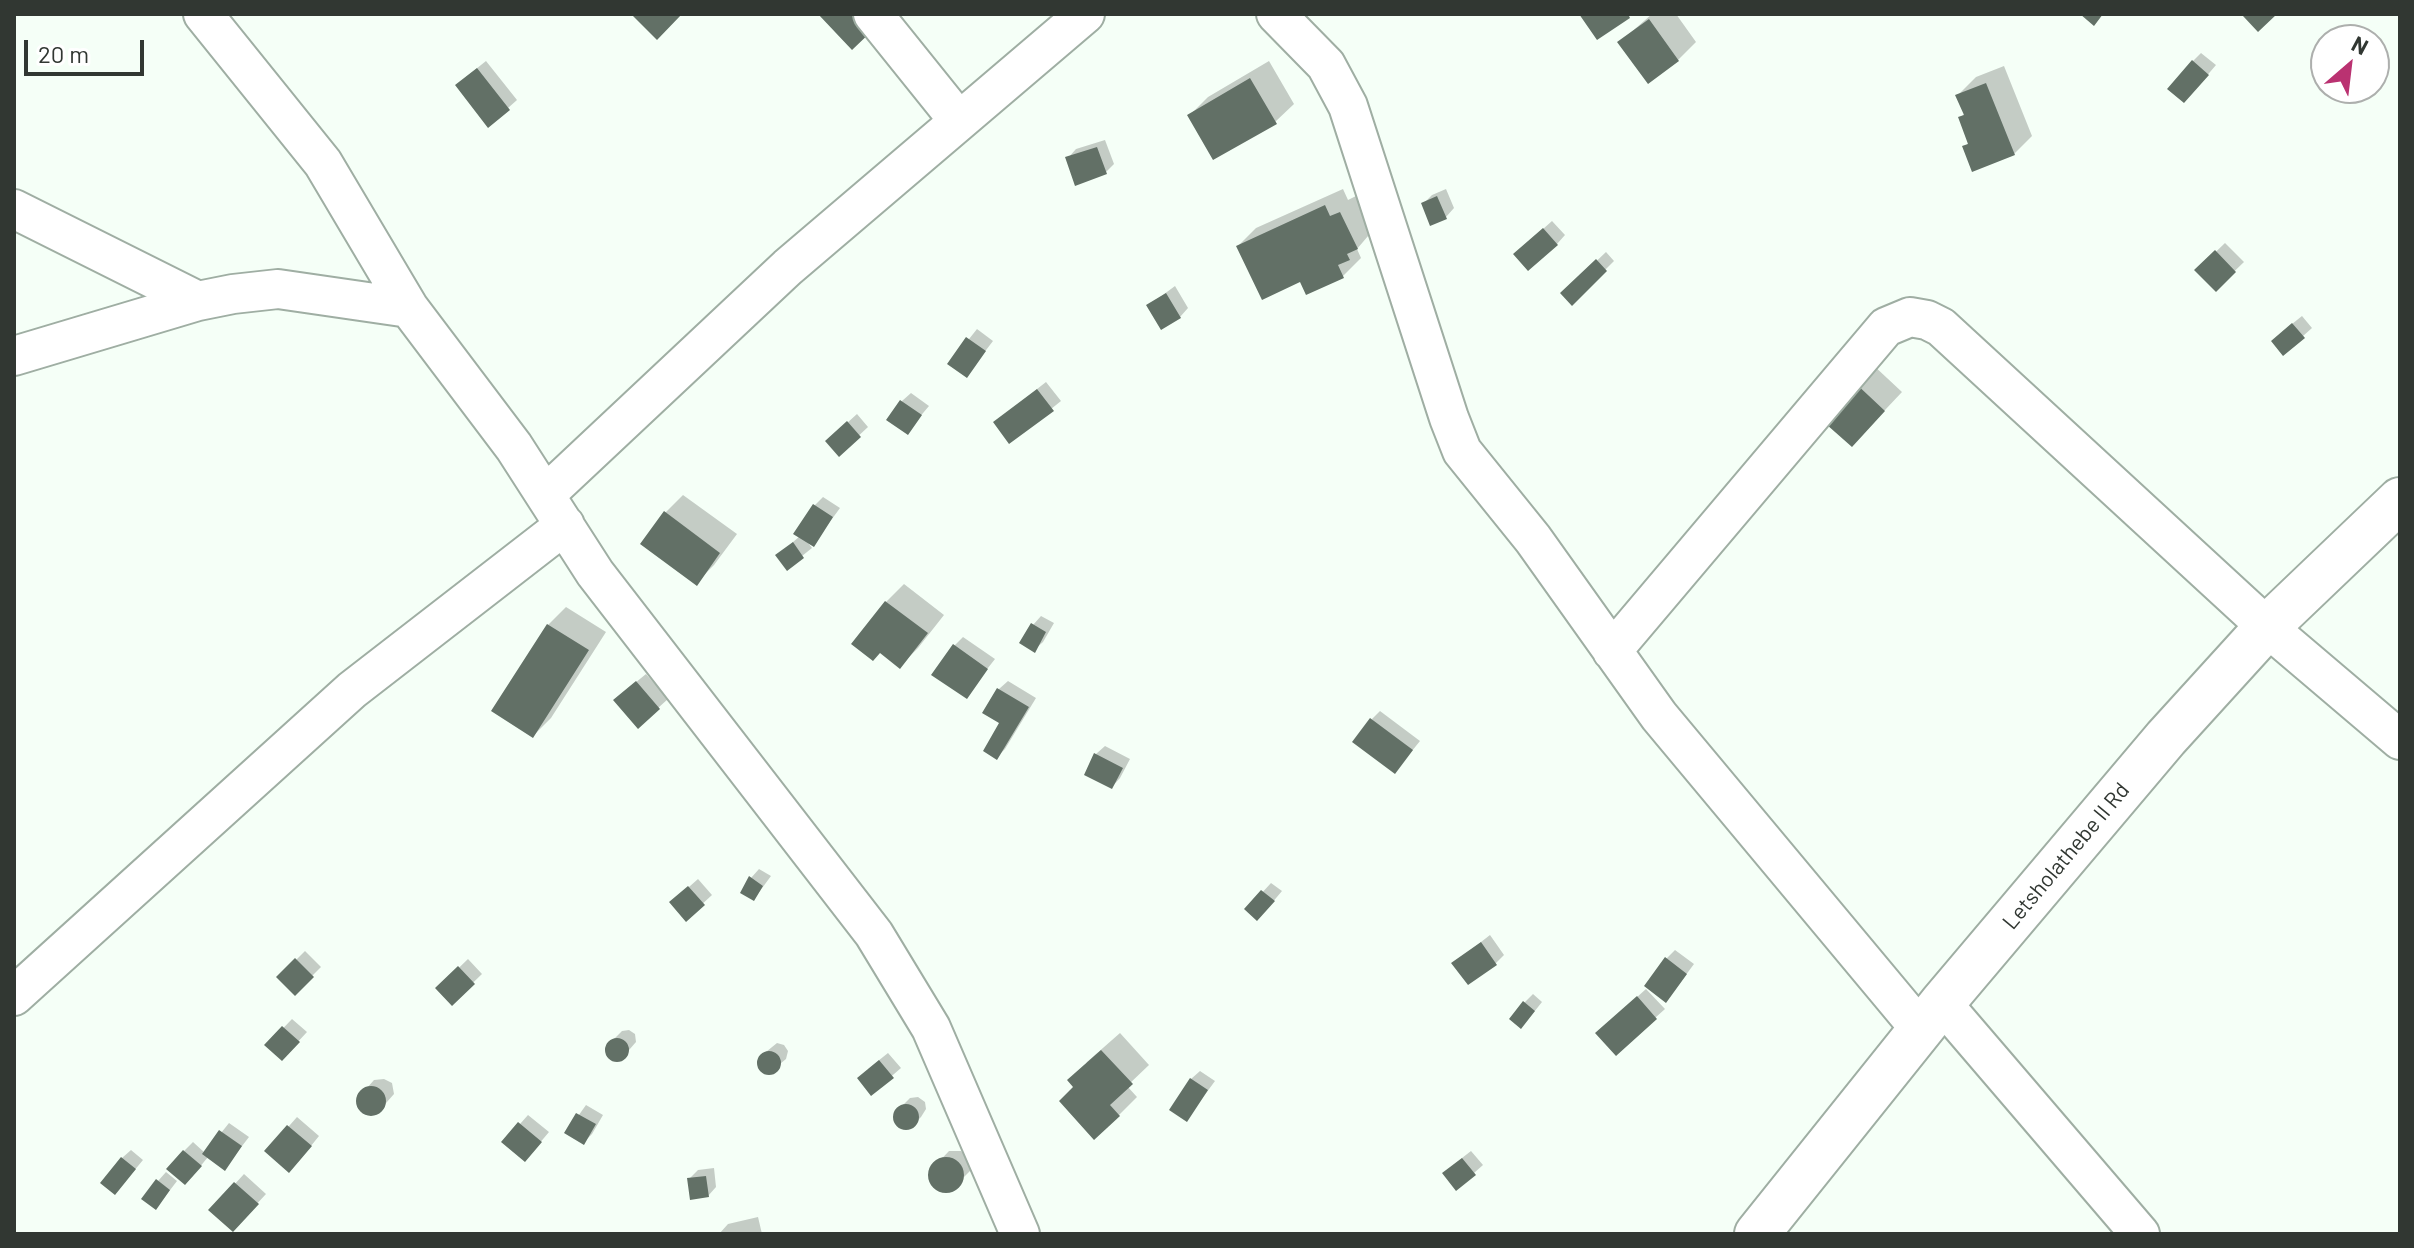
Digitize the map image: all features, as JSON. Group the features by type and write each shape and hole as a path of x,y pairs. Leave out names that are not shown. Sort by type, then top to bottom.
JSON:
{"street":[{"path":"203,14 323,163 409,308 514,447 595,573 881,946 931,1028 1020,1234"},
{"path":"873,14 959,121"},
{"path":"14,996 555,510 788,267 1085,14"},
{"path":"1276,14 1326,65 1348,106 1462,451 1533,539 1659,716 1931,1017 2140,1234"},
{"path":"14,209 198,301"},
{"path":"14,356 198,301 278,289 409,308"},
{"path":"1612,651 1886,327 1910,317 1941,327 2267,627 2400,740"},
{"name":"Letsholathebe II Rd","path":"1757,1234 1931,1017 2166,738 2267,627 2400,500"}],"building":[{"path":"631,14 682,14 657,40"},
{"path":"818,14 862,14 875,28 852,50"},
{"path":"1579,14 1628,14 1630,18 1597,40"},
{"path":"2080,14 2103,14 2094,26"},
{"path":"2277,14 2258,32 2243,16"},
{"path":"1649,19 1679,61 1648,84 1617,42"},
{"path":"2192,60 2209,75 2184,103 2167,89"},
{"path":"477,68 510,110 488,128 455,85"},
{"path":"1250,78 1277,124 1213,160 1187,115"},
{"path":"1986,83 2015,155 1972,172 1962,146 1968,144 1958,117 1964,115 1955,95"},
{"path":"1097,147 1107,174 1075,186 1065,157"},
{"path":"1437,196 1447,219 1430,226 1421,203"},
{"path":"1325,205 1330,216 1340,212 1358,249 1347,254 1350,260 1338,265 1344,278 1306,295 1300,282 1262,300 1236,246"},
{"path":"1543,228 1558,245 1528,271 1513,254"},
{"path":"2215,250 2236,272 2216,292 2194,270"},
{"path":"1596,259 1607,271 1572,306 1560,293"},
{"path":"1166,293 1181,318 1161,330 1146,305"},
{"path":"2292,323 2305,338 2283,356 2271,341"},
{"path":"966,337 986,351 967,378 947,364"},
{"path":"1852,380 1885,411 1852,447 1818,417"},
{"path":"1037,389 1054,411 1009,444 993,422"},
{"path":"900,400 922,415 908,435 886,420"},
{"path":"847,421 861,437 839,457 825,441"},
{"path":"813,504 833,517 814,547 793,534"},
{"path":"664,511 720,553 697,586 640,544"},
{"path":"793,542 804,558 787,571 775,555"},
{"path":"885,601 928,633 900,669 880,653 873,661 851,644"},
{"path":"1031,623 1046,632 1035,653 1019,643"},
{"path":"547,624 589,650 533,738 491,711"},
{"path":"953,644 988,669 967,699 931,675"},
{"path":"636,681 660,709 638,729 613,700"},
{"path":"997,688 1029,707 997,760 983,751 999,723 982,713"},
{"path":"1370,718 1413,750 1395,774 1352,742"},
{"path":"1094,753 1123,768 1112,789 1084,775"},
{"path":"749,876 763,886 754,901 740,893"},
{"path":"688,886 705,905 686,922 669,902"},
{"path":"1261,890 1275,901 1257,921 1244,909"},
{"path":"1481,942 1497,965 1468,985 1451,963"},
{"path":"1665,957 1687,974 1666,1003 1644,986"},
{"path":"295,958 314,977 295,996 276,977"},
{"path":"458,966 475,984 452,1006 435,988"},
{"path":"1637,996 1657,1019 1616,1056 1595,1033"},
{"path":"1523,1001 1535,1011 1521,1029 1509,1019"},
{"path":"282,1026 300,1042 282,1061 264,1045"},
{"path":"617,1038 628,1045 629,1050 622,1061 617,1062 606,1055 605,1050 612,1039"},
{"path":"1101,1050 1133,1084 1110,1105 1120,1116 1094,1140 1059,1101 1073,1087 1067,1080"},
{"path":"769,1051 780,1058 781,1063 774,1074 769,1075 758,1068 757,1063 764,1052"},
{"path":"879,1060 894,1078 871,1096 857,1078"},
{"path":"1190,1078 1208,1090 1187,1122 1169,1110"},
{"path":"371,1086 377,1087 385,1095 385,1107 377,1115 371,1116 365,1115 357,1107 356,1101 357,1095 365,1087"},
{"path":"906,1104 915,1108 919,1117 915,1126 906,1130 897,1126 893,1117 897,1108"},
{"path":"576,1113 596,1124 584,1145 564,1133"},
{"path":"518,1122 542,1142 525,1162 501,1142"},
{"path":"287,1125 312,1146 289,1173 264,1151"},
{"path":"219,1130 242,1146 225,1171 202,1154"},
{"path":"183,1150 202,1166 185,1185 166,1169"},
{"path":"121,1157 136,1169 115,1195 100,1183"},
{"path":"946,1157 958,1163 964,1175 958,1187 946,1193 934,1187 928,1175 934,1163"},
{"path":"1462,1158 1476,1175 1456,1191 1442,1173"},
{"path":"706,1176 709,1197 690,1200 687,1178"},
{"path":"156,1179 170,1190 156,1210 141,1199"},
{"path":"234,1182 259,1204 233,1232 208,1210"}]}
